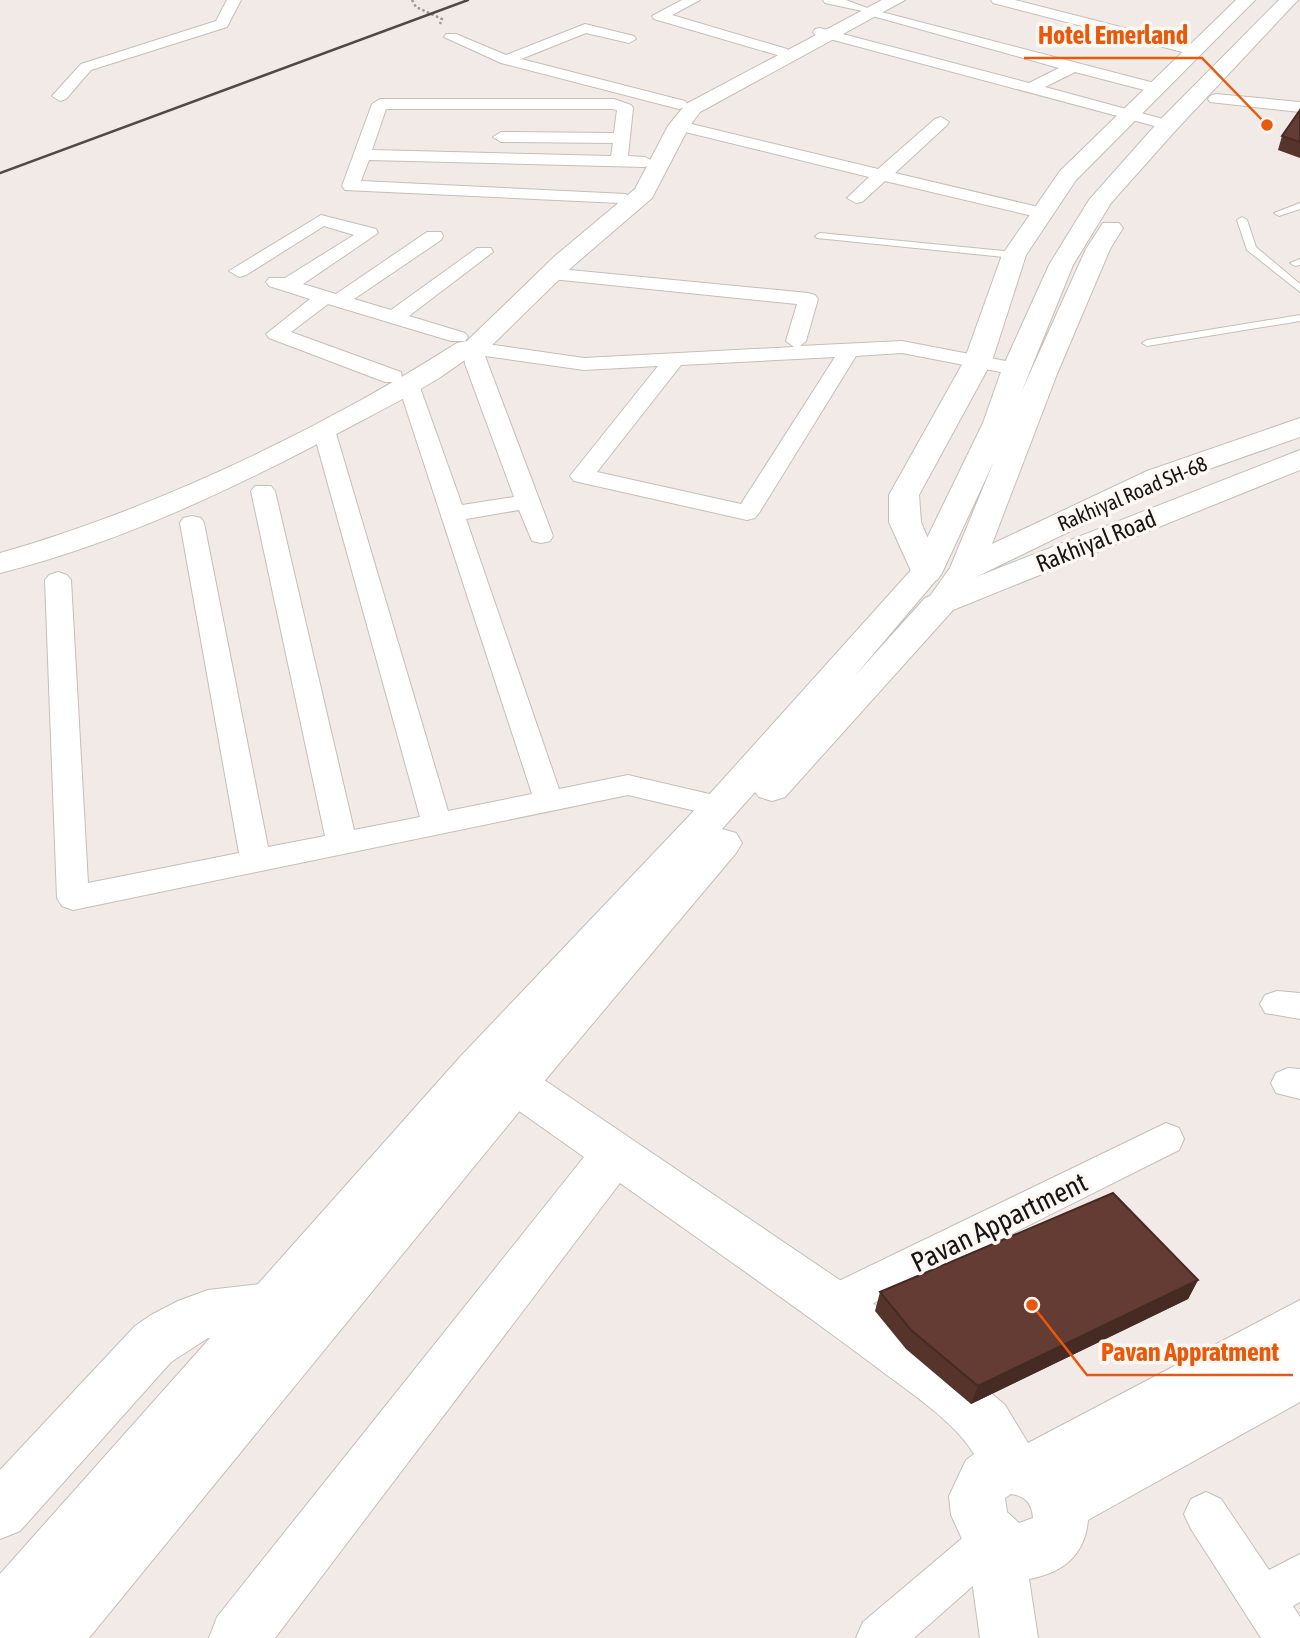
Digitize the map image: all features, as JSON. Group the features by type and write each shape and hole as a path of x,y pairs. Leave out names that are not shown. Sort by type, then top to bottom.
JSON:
{"street":[{"path":"60,96 86,67 222,24 234,0"},
{"path":"693,0 659,16 782,52"},
{"path":"830,0 872,7 1073,67 1156,88"},
{"path":"465,343 543,262 620,198 645,162 664,122 688,113 701,102 872,7 896,0"},
{"path":"998,0 1194,50"},
{"path":"944,582 905,522 904,495 978,361 1014,254 1068,176 1246,0"},
{"path":"51,1638 515,1084 944,582 1043,374 1098,249 1141,182 1166,151 1252,64 1284,4"},
{"path":"0,1618 477,1070 721,806 890,614 944,582 1016,369 1061,265 1101,200 1168,125 1284,4"},
{"path":"506,60 585,28 629,38"},
{"path":"0,563 89,537 184,504 324,430 465,343 644,192 679,115 713,83 826,34 1168,125"},
{"path":"451,37 506,60 881,176 1041,213"},
{"path":"1030,89 1073,67"},
{"path":"1216,99 1300,107"},
{"path":"619,160 625,108 614,104 380,104 351,186 321,220 239,271 395,317 465,343 584,364 902,347 1016,369"},
{"path":"856,198 941,122"},
{"path":"487,138 622,129"},
{"path":"365,147 394,138"},
{"path":"365,147 645,162"},
{"path":"351,186 620,198"},
{"path":"288,285 369,233 321,220"},
{"path":"434,236 276,334 401,381 452,514 549,801"},
{"path":"395,317 484,252"},
{"path":"549,274 808,299 796,341"},
{"path":"465,343 476,364 541,536"},
{"path":"676,359 582,476 747,513 850,349"},
{"path":"0,550 72,528 184,504 263,447 401,381"},
{"name":"Rakhiyal Road SH-68","path":"944,582 1158,477 1300,427"},
{"path":"324,430 437,824"},
{"name":"Rakhiyal Road","path":"944,582 1300,458"},
{"path":"263,491 342,843"},
{"path":"452,514 528,502"},
{"path":"184,504 256,861"},
{"path":"58,580 72,898 628,785 721,806"},
{"path":"515,1084 832,1304 964,1402 1035,1480 1062,1519 1059,1533 1040,1550 1026,1553 1012,1551 994,1539 980,1519 976,1505 983,1480 993,1471 1035,1480 1295,1388"},
{"name":"Pavan Appartment","path":"832,1304 1166,1139"},
{"path":"239,1638 615,1153"},
{"path":"0,1511 153,1344 167,1333 196,1316 213,1311 270,1307"},
{"path":"1035,1480 1300,1324"},
{"path":"1206,1514 1287,1638"},
{"path":"879,1638 994,1539"},
{"path":"994,1539 1009,1638"},
{"path":"1262,1600 1300,1576"}],"lane":[{"path":"1279,212 1300,205"},
{"path":"1242,220 1251,248 1300,289"},
{"path":"820,236 1014,254"},
{"path":"1147,343 1300,318"}],"path":[{"path":"412,0 416,6 442,19 438,31 451,37"}],"building":[{"path":"1300,110 1300,142 1282,136"},
{"path":"1113,1193 1198,1280 978,1386 911,1330 880,1292"}],"railway":[{"path":"0,173 468,0"}],"place":[{"name":"Hotel Emerland","path":"1267,125"},
{"name":"Pavan Appratment","path":"1032,1305"}]}
